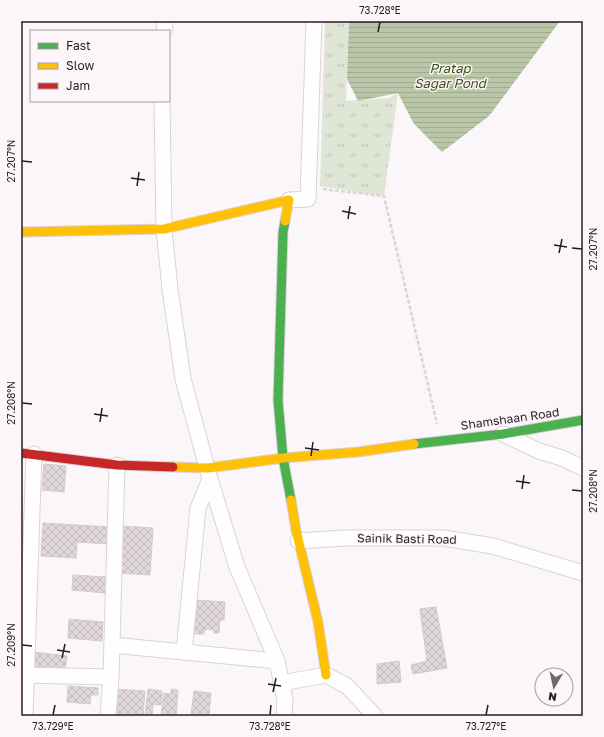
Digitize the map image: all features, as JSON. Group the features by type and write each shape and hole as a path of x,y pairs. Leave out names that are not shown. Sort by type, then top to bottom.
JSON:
{"street":[{"path":"21,232 164,229 289,200 308,199 314,21"},
{"path":"162,102 164,229 170,289 183,379 209,474 237,566 277,661 285,700 284,716"},
{"path":"289,200 283,232 278,400 283,458 298,541 318,622 326,675"},
{"name":"Shamshaan Road","path":"28,454 117,466 209,474 283,458 358,452 441,440 503,434 583,420"},
{"path":"503,434 539,451 562,458 583,468"},
{"path":"25,716 24,675 28,454"},
{"path":"108,716 111,677 117,466"},
{"path":"184,652 198,508 209,474"},
{"name":"Sainik Basti Road","path":"298,541 344,538 444,538 493,546 583,573"},
{"path":"112,645 277,661"},
{"path":"24,675 111,677"},
{"path":"281,683 326,675 347,686 375,716"}],"path":[{"path":"308,187 384,196 441,440"}],"green space":[{"path":"325,21 349,21 346,101 389,98 398,93 384,196 320,186"}],"water":[{"name":"Pratap Sagar Pond","path":"349,21 560,21 489,116 442,152 414,124 398,93 358,101 347,79"}],"building":[{"path":"44,464 66,466 64,492 42,490"},
{"path":"43,523 110,527 109,544 77,542 76,558 41,556"},
{"path":"121,526 153,528 150,575 118,573"},
{"path":"73,575 106,577 105,593 72,590"},
{"path":"196,600 225,602 224,620 220,620 219,633 214,633 214,630 205,629 204,634 194,634"},
{"path":"436,607 447,668 413,674 411,665 427,661 420,609"},
{"path":"69,619 103,622 102,641 68,638"},
{"path":"34,652 67,656 65,671 33,668"},
{"path":"399,661 401,682 377,684 377,664"},
{"path":"68,686 98,688 98,695 91,695 90,704 67,702"},
{"path":"114,689 145,691 143,716 112,716"},
{"path":"148,689 162,691 161,705 153,704 152,716 145,716"},
{"path":"171,689 178,690 176,716 161,716 164,693 171,694"},
{"path":"194,691 211,693 209,716 191,716"}],"traffic: fast":[{"path":"285,221 283,232 278,400 283,458 291,500"},
{"path":"414,444 503,434 583,420"}],"traffic: slow":[{"path":"21,232 164,229 289,200 285,221"},
{"path":"173,467 208,468 283,458 358,452 414,444"},
{"path":"291,500 296,530 318,622 326,675"}],"traffic: jam":[{"path":"21,453 117,465 173,467"}]}
